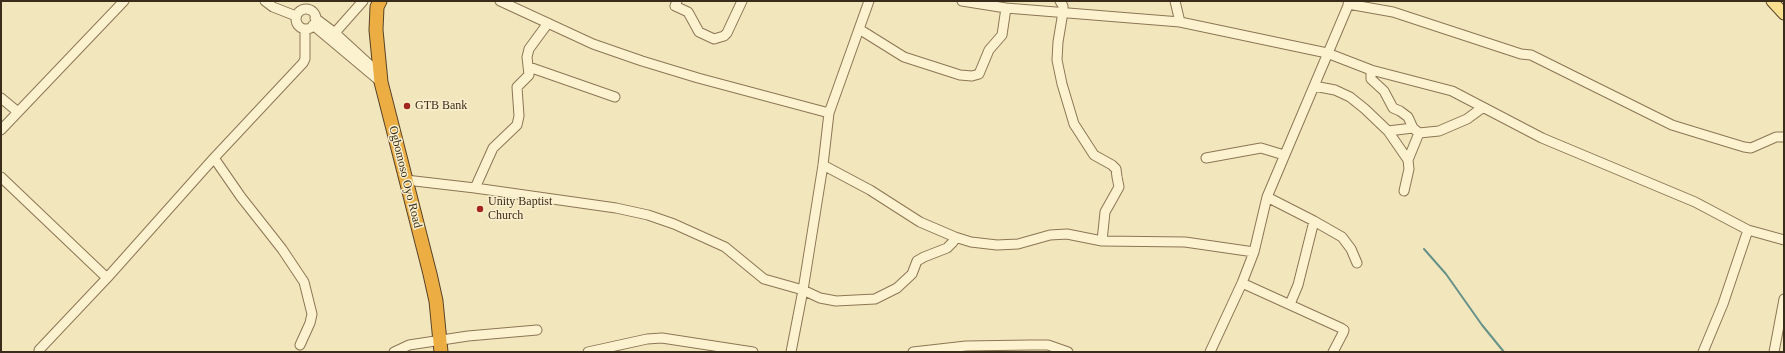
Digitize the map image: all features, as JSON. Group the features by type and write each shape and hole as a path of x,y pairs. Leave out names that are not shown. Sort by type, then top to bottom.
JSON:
{"highway":[{"name":"Ogbomoso Oyo Road","path":"380,1 377,7 376,30 381,78 430,274 436,301 441,346"}],"main road":[{"path":"1772,1 1784,14"}],"street":[{"path":"1,130 124,1"},
{"path":"265,1 273,7 296,16"},
{"path":"333,36 363,1"},
{"path":"500,1 593,44 642,61 698,78 829,113"},
{"path":"677,1 675,6 688,12 699,32 714,39 724,36 727,33 742,1"},
{"path":"790,352 803,290 823,165 829,113 869,1"},
{"path":"962,1 1006,8 1180,22 1327,53 1371,70 1452,91 1542,138 1695,202 1748,230 1784,240"},
{"path":"1060,1 1063,6 1063,12 1058,42 1057,60 1062,84 1074,124 1094,155 1112,165 1116,169 1119,187 1105,212 1102,241"},
{"path":"1175,1 1180,22"},
{"path":"1210,352 1242,284 1254,252 1267,197 1349,2 1394,12 1520,54 1531,55 1672,125 1744,147 1752,148 1776,137 1784,137"},
{"path":"859,29 904,57 960,75 972,76 979,74 989,50 1002,35 1006,8"},
{"path":"39,350 107,278 214,158 303,63 313,13 305,10 296,16"},
{"path":"296,16 298,25 311,24 333,36 381,78"},
{"path":"475,188 493,148 517,125 519,116 517,87 529,75 527,57 529,49 548,23"},
{"path":"529,67 615,97"},
{"path":"1371,70 1371,78 1384,91 1393,108 1408,117 1416,130 1408,160 1409,169 1404,191"},
{"path":"1314,86 1335,90 1350,97 1366,109 1388,131 1408,160"},
{"path":"1,98 18,112"},
{"path":"1388,131 1439,131 1467,119 1482,108"},
{"path":"1206,158 1261,148 1284,155"},
{"path":"214,158 241,197 282,249 304,282 312,314 310,323 300,346"},
{"path":"823,165 858,183 920,222 971,242 997,245 1018,244 1050,235 1067,234 1102,241 1185,242 1254,252"},
{"path":"1,177 107,278"},
{"path":"406,180 616,208 648,215 674,224 725,247 764,279 803,290 815,296 836,301 875,299 897,288 912,274 917,261 947,248 953,242 955,237"},
{"path":"1267,197 1342,237 1351,249 1357,263"},
{"path":"1290,304 1298,285 1314,221"},
{"path":"1703,352 1722,304 1748,230"},
{"path":"1242,284 1290,304 1344,330 1333,352"},
{"path":"1774,352 1784,299"},
{"path":"394,352 409,345 441,346 468,336 537,330"},
{"path":"588,352 647,339 662,338 753,352"},
{"path":"913,352 966,346 1048,345 1068,352"}],"waterway":[{"path":"1424,249 1446,274 1482,325 1504,352"}],"place":[{"name":"GTB Bank","path":"407,106"},
{"name":"Unity Baptist Church","path":"480,209"}]}
